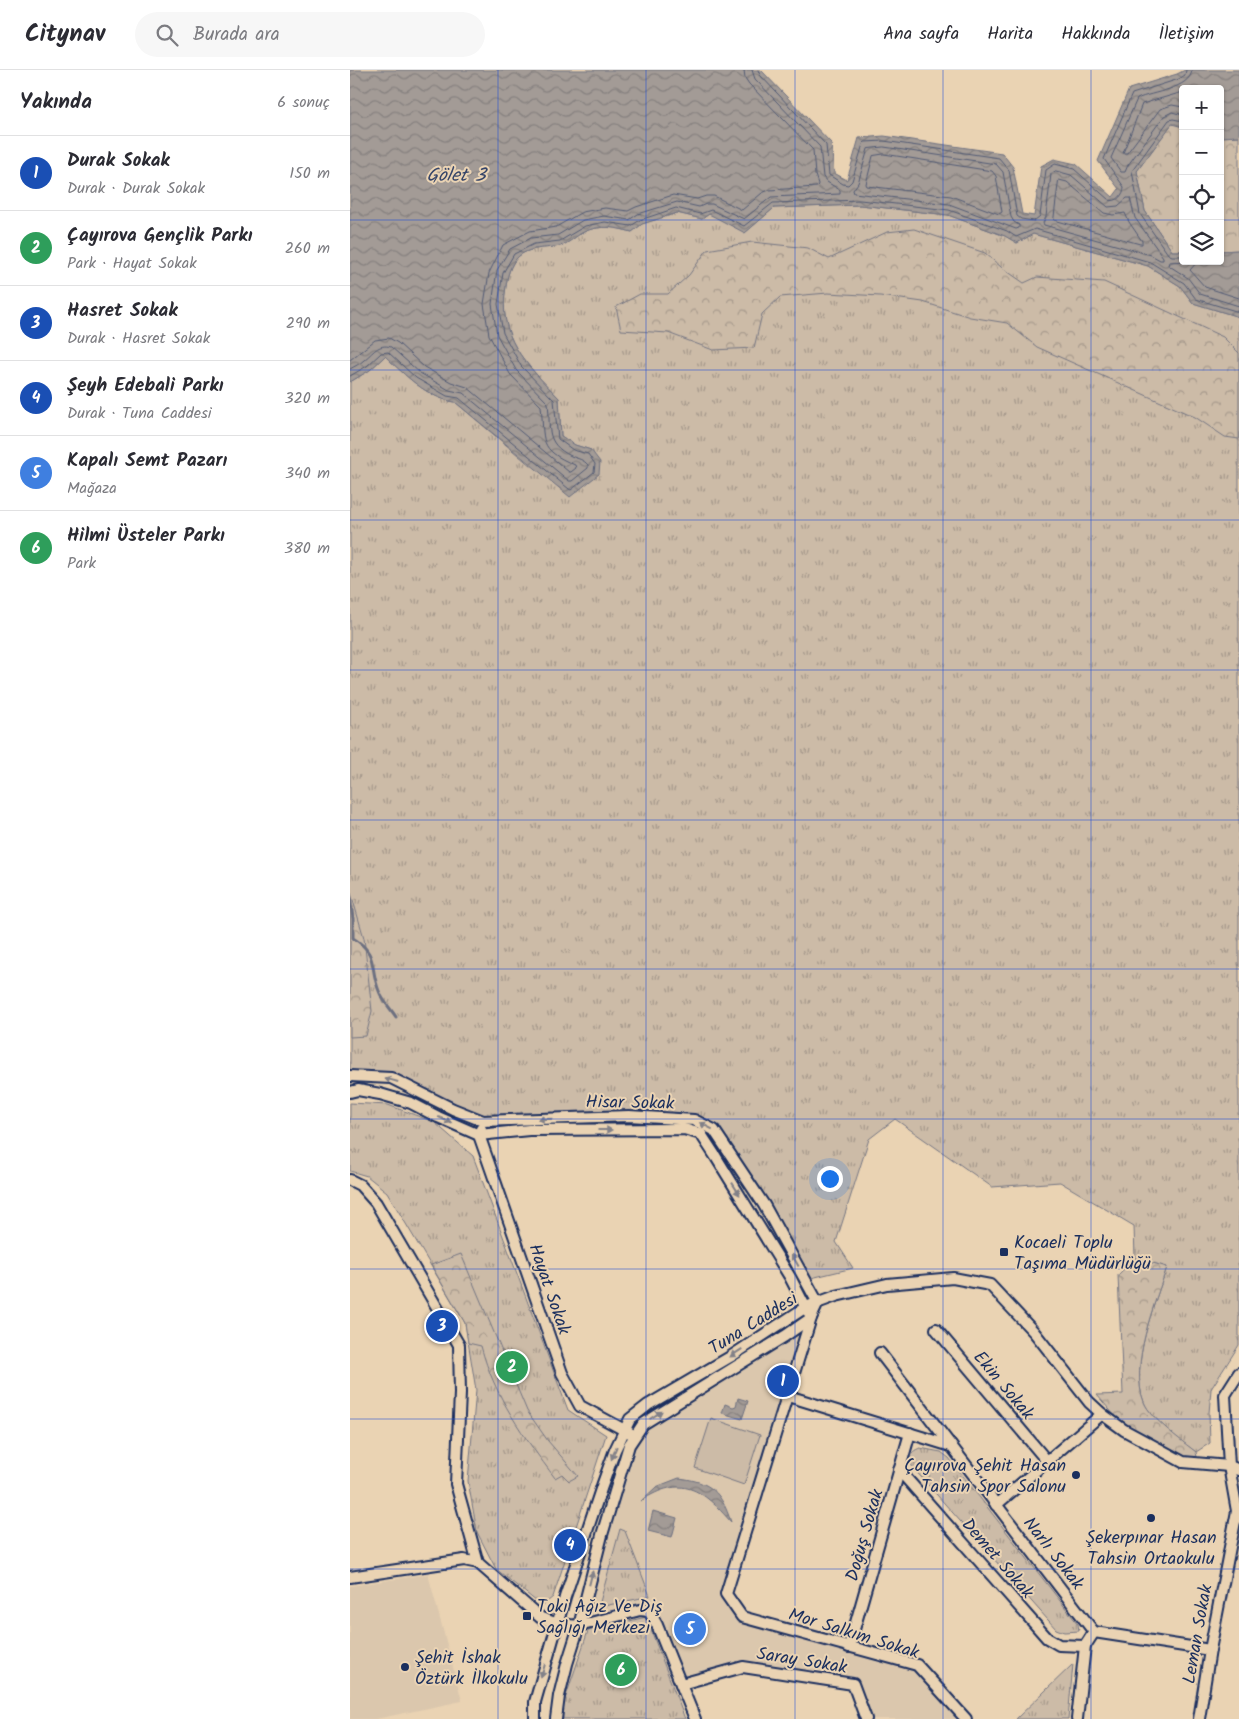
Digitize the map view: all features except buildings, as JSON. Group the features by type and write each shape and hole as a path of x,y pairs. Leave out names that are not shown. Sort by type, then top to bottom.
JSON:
{"street":[{"name":"Hisar Sokak","path":"350,1076 391,1078 453,1109 484,1121 629,1116 694,1120 714,1130 764,1205 818,1303"},
{"name":"Hisar Sokak","path":"350,1092 358,1090 372,1092 412,1102 438,1117 479,1135 529,1130 684,1129 701,1134 786,1270 811,1318"},
{"path":"479,1135 484,1121"},
{"name":"Hayat Sokak","path":"479,1135 562,1373 580,1406 635,1436"},
{"path":"350,1180 360,1185 376,1202 459,1345 460,1393 456,1484 478,1563"},
{"path":"818,1303 836,1296 887,1284 954,1278 990,1285 1034,1332 1089,1402 1102,1414 1124,1430 1183,1462 1236,1466"},
{"name":"Tuna Caddesi","path":"535,1719 534,1702 565,1597 615,1450 630,1419 648,1405 730,1357 806,1307 818,1303"},
{"name":"Tuna Caddesi","path":"556,1719 558,1696 566,1664 579,1626 602,1535 629,1445 642,1424 785,1336 811,1318 818,1303"},
{"path":"811,1318 788,1396 951,1446"},
{"name":"Ekin Sokak","path":"936,1329 1048,1461"},
{"name":"Narlı Sokak","path":"880,1353 1094,1632"},
{"name":"Leman Sokak","path":"1199,1719 1236,1511 1236,1466 1225,1395 1239,1374"},
{"name":"Mor Salkım Sokak","path":"788,1396 726,1594 742,1617 917,1665 966,1719"},
{"path":"996,1505 1102,1414"},
{"name":"Doğuş Sokak","path":"850,1647 910,1433"},
{"name":"Demet Sokak","path":"899,1470 1047,1638 1059,1645 1084,1646"},
{"path":"350,1577 464,1560 478,1563 541,1618 558,1624 579,1626 640,1610 649,1612 657,1625 695,1719"},
{"path":"1077,1719 1084,1646 1094,1632 1210,1650"},
{"name":"Saray Sokak","path":"681,1684 743,1667 853,1684 866,1719"}],"shaded area":[{"path":"806,1314 813,1315 726,1593 743,1616 916,1665 965,1719 866,1719 853,1684 743,1667 682,1686 648,1612 578,1628 629,1445 644,1423 785,1336"},
{"name":"Şehit İshak Öztürk İlkokulu","path":"428,1574 462,1701 376,1719 350,1719 350,1586"}],"green space":[{"path":"1172,123 1179,126 1179,251 1172,251 1145,211 1137,171"},
{"path":"1239,136 1239,250 1224,251 1224,137"},
{"path":"860,205 948,215 1005,236 1017,243 1033,234 1148,266 1180,286 1193,303 1239,317 1239,1345 1211,1389 1209,1413 1210,1443 1196,1452 1153,1415 1144,1402 1140,1387 1140,1371 1145,1334 1167,1267 1135,1258 1134,1226 1060,1182 992,1187 895,1119 869,1139 836,1242 853,1268 811,1278 716,1129 693,1119 481,1120 376,1078 350,1089 350,382 370,370 385,356 426,391 445,400 455,402 531,466 591,450 575,445 561,436 559,398 525,361 510,335 504,304 506,286 512,264 521,254 527,251 563,245 580,234 593,229 612,228 632,232 642,224 677,213 702,219 709,214 747,231 774,208"},
{"path":"914,229 985,253 1024,283 1037,277 1104,282 1223,337 1239,353 1239,439 1225,437 1195,417 1037,347 1007,323 970,317 923,302 880,296 828,293 780,297 762,314 754,348 713,350 668,333 621,330 616,307 640,294 668,294 689,275 707,250 752,242 808,248 829,259 887,232"},
{"path":"350,890 364,938 372,1011 366,1036 350,1037"},
{"path":"350,1103 388,1105 434,1122 473,1156 568,1410 606,1435 553,1597 542,1606 496,1569 477,1532 468,1481 476,1390 465,1323 387,1192 367,1176 350,1171"},
{"path":"461,1254 527,1411 548,1441 578,1476 569,1481 562,1474 555,1478 521,1431 494,1382 481,1346 468,1343 465,1323 431,1265"},
{"path":"1135,1258 1167,1267 1145,1334 1140,1370 1140,1387 1144,1402 1147,1408 1167,1429 1196,1452 1197,1457 1184,1458 1120,1422 1097,1395 1123,1394 1118,1275"},
{"path":"711,1418 760,1435 744,1485 695,1468"},
{"path":"920,1448 941,1452 949,1458 1078,1624 1079,1631 1064,1632 1056,1629 913,1468 910,1456"},
{"path":"620,1529 625,1531 650,1596 604,1606 600,1602"},
{"path":"646,1617 685,1719 563,1719 562,1708 588,1631"},
{"path":"1073,1664 1068,1719 1016,1719"}],"water":[{"name":"Gölet 3","path":"350,70 761,70 831,143 834,173 847,180 859,138 884,136 1002,153 1013,167 1022,214 1034,216 1041,166 1054,159 1076,164 1113,197 1119,189 1098,161 1129,89 1185,70 1239,70 1239,136 1224,137 1224,85 1179,85 1179,126 1172,124 1137,171 1145,211 1172,251 1179,251 1179,265 1224,265 1224,251 1239,250 1239,317 1193,303 1180,286 1148,266 1033,234 1017,243 1005,236 948,215 860,205 774,208 745,233 709,214 702,219 677,213 642,224 632,232 612,228 593,229 580,234 563,245 527,251 521,254 512,264 509,271 504,304 506,321 516,348 535,373 559,398 561,436 575,445 591,450 600,462 599,474 570,497 455,402 445,400 426,391 385,356 370,370 350,382"},
{"path":"738,1398 748,1401 742,1419 722,1413 725,1404 733,1407 736,1406"},
{"path":"679,1478 700,1482 714,1490 723,1503 731,1522 710,1501 691,1489 680,1487 668,1488 641,1501 656,1487"},
{"path":"653,1511 677,1518 672,1537 648,1531"}],"waterway":[{"path":"350,896 353,938 370,955 380,994 396,1017"}],"place":[{"name":"Kocaeli Toplu Taşıma Müdürlüğü","path":"1004,1252"},
{"name":"Hasret Sokak","path":"442,1326"},
{"name":"Çayırova Gençlik Parkı","path":"512,1367"},
{"name":"Durak Sokak","path":"783,1381"},
{"name":"Çayırova Şehit Hasan Tahsin Spor Salonu","path":"1076,1475"},
{"name":"Şekerpınar Hasan Tahsin Ortaokulu","path":"1151,1518"},
{"name":"Şeyh Edebali Parkı","path":"570,1545"},
{"name":"Toki Ağız Ve Diş Sağlığı Merkezi","path":"527,1616"},
{"name":"Kapalı Semt Pazarı","path":"690,1629"},
{"name":"Şehit İshak Öztürk İlkokulu","path":"405,1667"},
{"name":"Hilmi Üsteler Parkı","path":"621,1670"}]}
